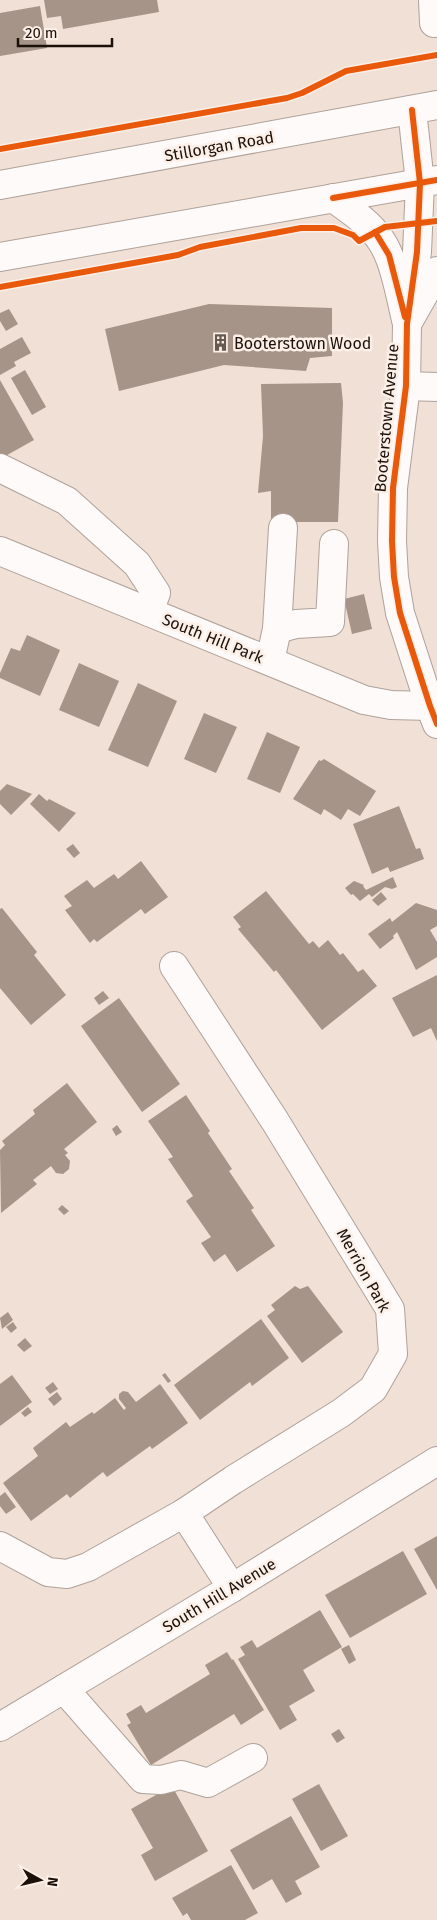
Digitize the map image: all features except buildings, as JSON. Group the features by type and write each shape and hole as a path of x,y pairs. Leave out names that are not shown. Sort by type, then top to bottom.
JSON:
{"street":[{"name":"Booterstown Avenue","path":"425,107 429,181 407,324 406,386 393,488 392,541 394,577 400,613 433,715"},
{"name":"Stillorgan Road","path":"0,185 308,130 425,107"},
{"path":"0,257 429,181"},
{"path":"333,198 361,218 383,242 389,255 407,324"},
{"path":"407,324 437,271"},
{"path":"406,386 437,387"},
{"path":"0,468 67,501 137,564 156,593 149,612"},
{"path":"270,661 277,629 282,528"},
{"path":"277,629 296,624 330,622 334,544"},
{"name":"South Hill Park","path":"0,551 364,700 433,715"},
{"name":"Merrion Park","path":"0,1546 48,1572 67,1574 88,1567 184,1513 233,1480 341,1413 374,1389 393,1354 390,1309 275,1121 174,966"},
{"name":"South Hill Avenue","path":"0,1727 232,1588 437,1461"},
{"path":"184,1513 232,1588"},
{"path":"64,1689 143,1779 161,1780 182,1775 208,1783 253,1758"}],"cycle path":[{"path":"0,149 287,98 302,93 346,71 437,55"},
{"path":"412,110 420,183 417,252 407,324 406,386 393,488 392,541 394,577 400,613 437,724"},
{"path":"333,198 437,180"},
{"path":"0,287 178,255 200,247 301,228 334,228 353,235 359,241 385,227 437,221"},
{"path":"375,232 389,255 405,317"}],"place":[{"name":"Booterstown Wood","path":"220,343"}]}
